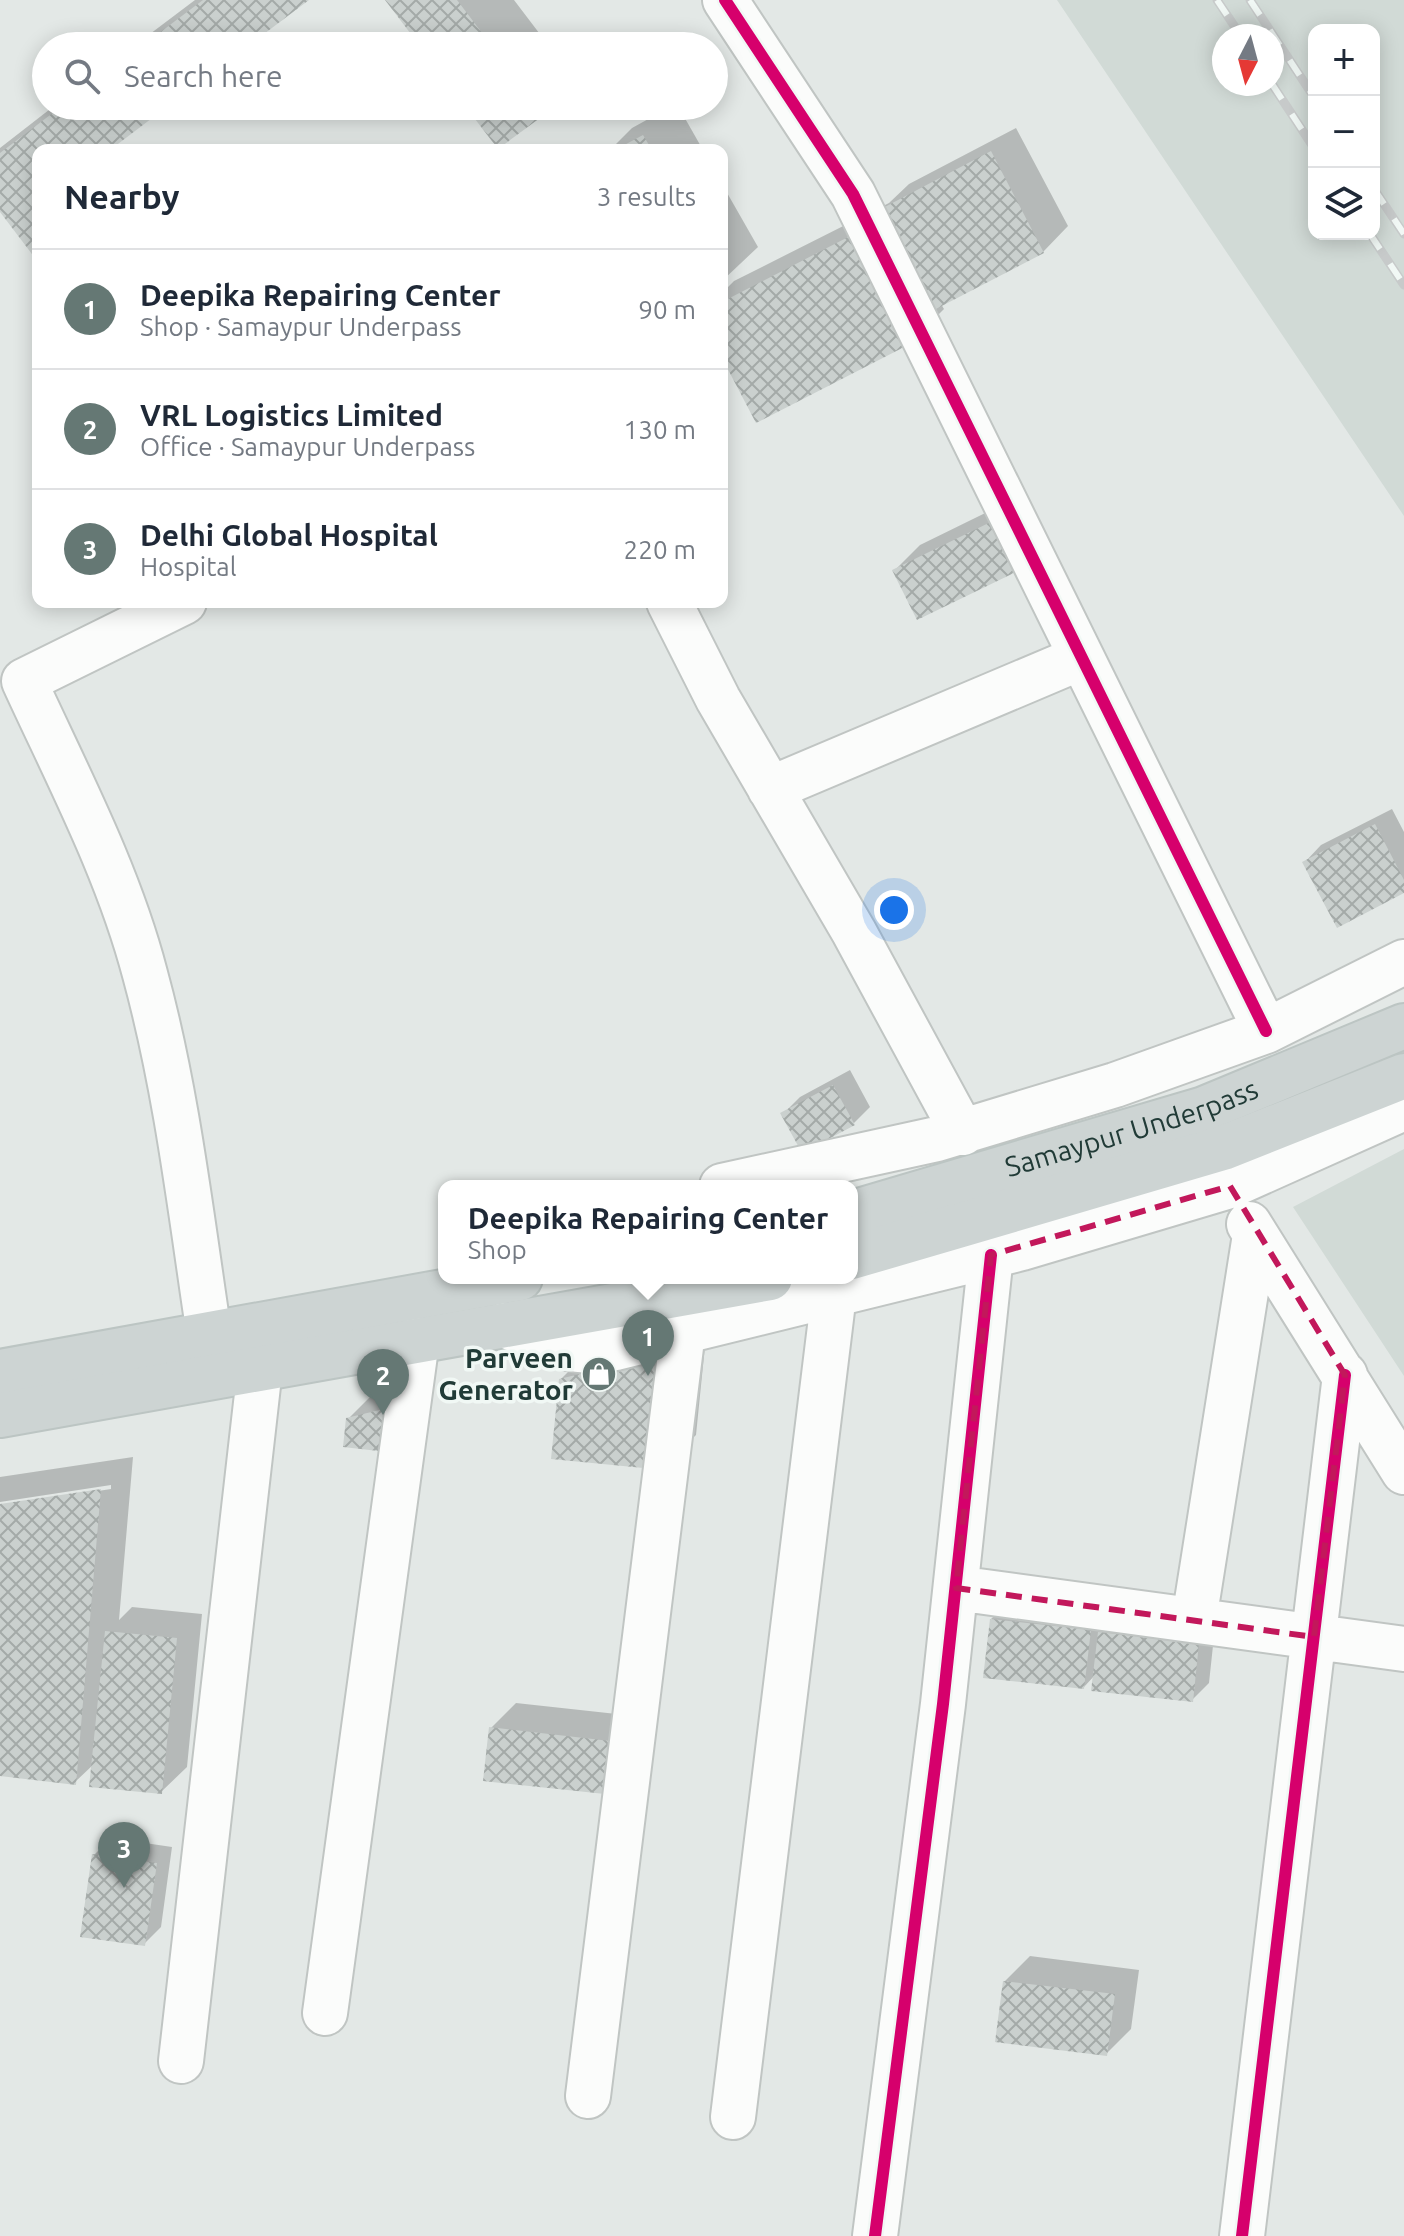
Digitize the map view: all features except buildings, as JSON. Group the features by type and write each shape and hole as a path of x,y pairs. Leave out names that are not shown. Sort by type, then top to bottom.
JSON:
{"main road":[{"name":"Samaypur Underpass","path":"858,1211 1204,1109 1404,1026"},
{"name":"Samaypur Underpass","path":"858,1270 1223,1148 1404,1076"},
{"path":"0,1415 490,1284"},
{"path":"0,1372 209,1334 256,1347 417,1340 736,1284"}],"street":[{"path":"725,0 853,194 1266,1031"},
{"path":"172,608 24,681 110,867 146,974 183,1163 209,1334"},
{"path":"672,608 718,699 854,932 963,1133"},
{"path":"770,789 1080,658"},
{"path":"749,1180 963,1133 1115,1085 1266,1031 1404,962"},
{"path":"858,1273 991,1255 1230,1186 1404,1108"},
{"path":"1230,1186 1255,1235 1404,1472"},
{"path":"1194,1620 1255,1235"},
{"path":"875,2236 956,1588 991,1255"},
{"path":"504,1325 583,1353 683,1331 817,1284"},
{"path":"733,2117 791,1624 842,1284"},
{"path":"588,2096 683,1331"},
{"path":"325,2013 417,1340"},
{"path":"181,2061 256,1347"},
{"path":"1242,2236 1345,1375"},
{"path":"956,1588 1404,1649"}],"highlighted area":[{"path":"1230,1186 1345,1375 1314,1637 956,1588 991,1255"}],"shaded area":[{"path":"1057,0 1404,0 1404,516"},
{"path":"1404,1149 1404,1376 1293,1207"}],"railway":[{"path":"1217,0 1233,24"},
{"path":"1250,0 1313,96"},
{"path":"1280,96 1308,139"},
{"path":"1380,198 1404,234"},
{"path":"1374,240 1404,285"}],"cycle path":[{"path":"725,0 853,194 1266,1031"},
{"path":"875,2236 943,1704 991,1255"},
{"path":"1242,2236 1345,1375"}],"place":[{"name":"Parveen Generator","path":"599,1374"},
{"name":"Deepika Repairing Center","path":"648,1376"},
{"name":"VRL Logistics Limited","path":"383,1415"},
{"name":"Delhi Global Hospital","path":"124,1888"}]}
